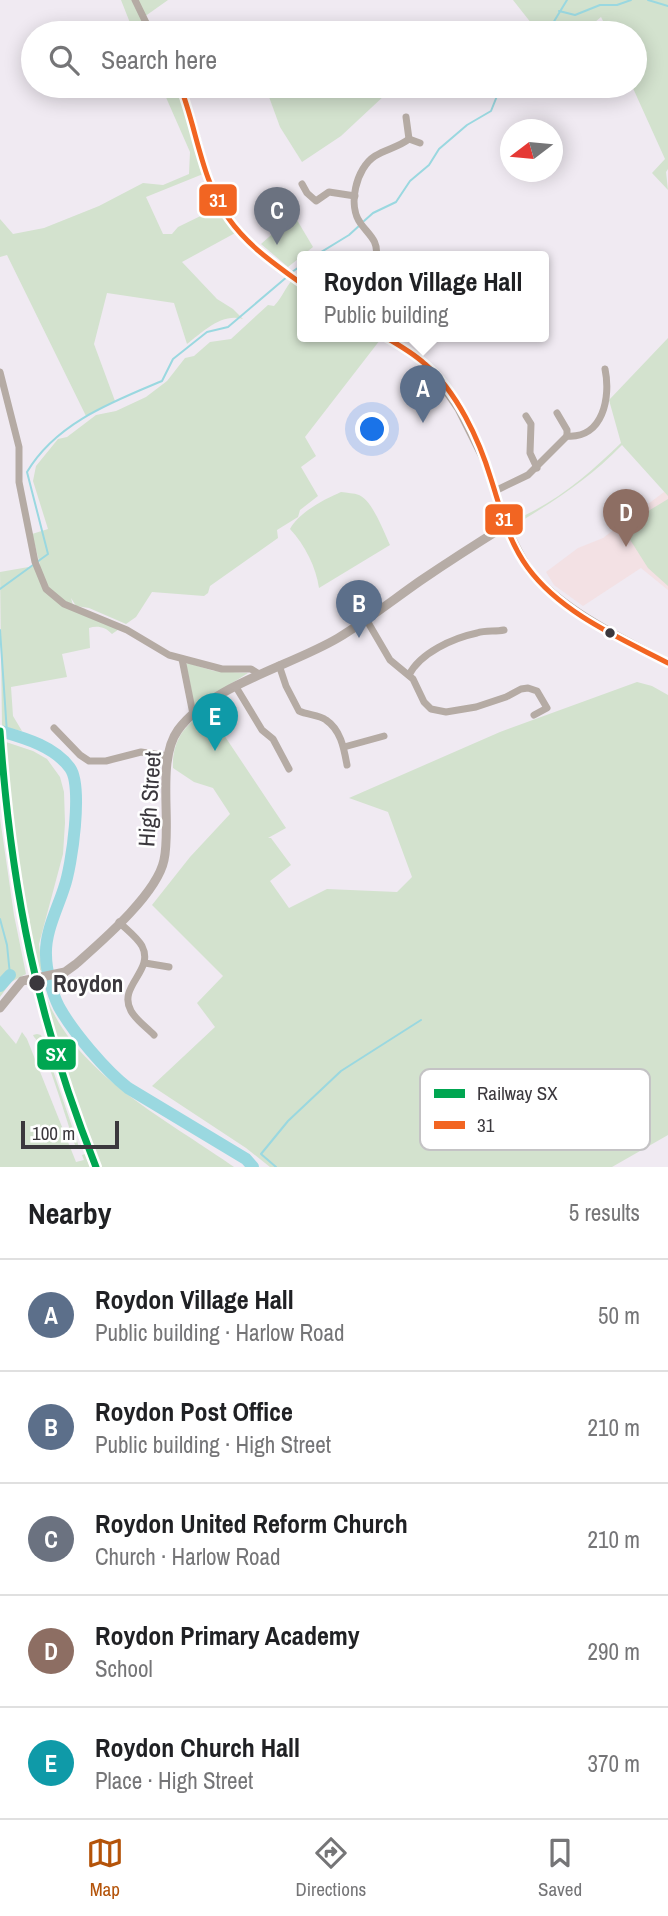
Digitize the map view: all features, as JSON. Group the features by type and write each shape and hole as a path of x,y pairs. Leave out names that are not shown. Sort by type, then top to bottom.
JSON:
{"main road":[{"name":"High Street","path":"0,1008 22,981 65,972 76,964 147,892 158,876 164,860 168,756 178,730 193,714 259,674 322,646 505,527"},
{"path":"505,527 526,565 545,587 612,633 668,663"}],"street":[{"path":"135,0 145,21"},
{"path":"185,98 222,208 250,243 297,280"},
{"path":"406,117 409,139"},
{"path":"409,139 421,143"},
{"path":"376,251 375,243 356,216 355,196 360,174 375,156 409,139"},
{"path":"302,184 316,201 329,192 355,196"},
{"path":"392,342 412,354 436,375 466,422 487,467 505,527"},
{"path":"495,491 513,484 537,468 567,436 583,434 596,425 606,404 605,369"},
{"path":"0,372 19,447 19,482 35,562 46,589 64,604 103,619 169,656 222,669 251,669 259,674"},
{"path":"557,414 567,430 567,436"},
{"path":"526,416 531,425 530,453 537,468"},
{"path":"366,619 390,660 413,679 424,702 431,709 439,712 476,707 528,688 537,691 547,708 534,715"},
{"path":"409,676 420,659 436,649 474,633 504,630"},
{"path":"182,659 193,714"},
{"path":"279,665 299,711 326,719 338,733 347,765"},
{"path":"236,687 262,730 273,739 289,769"},
{"path":"54,728 89,761 106,761 141,752 168,756"},
{"path":"344,747 384,736"},
{"path":"119,922 141,945 145,963 131,986 127,998 129,1008 154,1035"},
{"path":"145,963 169,967"}],"shaded area":[{"path":"668,489 668,590 641,568 583,606 554,585 546,572 578,548 603,538"}],"green space":[{"path":"121,0 168,0 144,17 146,21 129,21"},
{"path":"513,0 668,0 668,190 652,173 665,159 637,98 647,98 647,21 603,21 601,17 596,21 530,21"},
{"path":"166,98 183,98 208,172 146,197 163,234 172,234 178,227 219,207 237,232 182,262 217,299 243,319 220,321 187,344 174,303 107,293 94,344 115,401 86,416 7,255 0,257 0,219 13,234 44,228 99,206 143,183 163,185 189,174 190,152"},
{"path":"269,98 382,98 341,136 302,162 280,127"},
{"path":"294,215 313,247 308,251 297,251 297,260 288,267 261,244"},
{"path":"294,278 297,281 297,342 378,342 305,437 316,456 301,467 318,496 300,510 298,517 277,530 278,538 210,586 204,596 152,592 136,617 126,624 89,608 76,606 71,598 74,609 122,627 112,634 101,627 89,628 90,648 62,654 67,677 11,687 13,716 22,731 2,727 0,572 40,565 32,534 48,529 33,481 36,466 58,439 67,437 96,415 116,411 146,397 167,381 185,358 194,356 210,342 231,339 268,305 274,306"},
{"path":"668,338 668,496 622,445 582,481 508,529 506,523 538,508 568,489 621,443 609,400"},
{"path":"341,492 364,498 377,517 390,545 319,588 309,557 290,529 306,512"},
{"path":"668,499 668,586 648,568 622,527"},
{"path":"186,664 214,671 248,673 194,707"},
{"path":"637,682 652,686 668,695 668,1135 650,1145 650,1069 420,1069 420,1150 642,1150 612,1167 270,1167 152,1086 215,1027 197,1003 223,976 152,905 190,857 230,814 213,788 194,782 173,768 177,742 186,728 208,711 286,828 268,838 271,838 291,865 270,881 289,908 327,889 397,892 412,877 388,812 349,798 500,732"},
{"path":"3,741 33,751 47,759 60,777 64,792 63,854 39,944 42,971 34,966 26,924 30,921 28,913 24,913"},
{"path":"0,818 14,915 26,974 11,982 0,997"},
{"path":"41,981 53,1012 71,1040 94,1066 149,1110 234,1167 99,1167 70,1090 40,992"},
{"path":"0,1025 16,1044 22,1032 27,1039 76,1162 84,1160 82,1155 85,1154 90,1167 0,1167"},
{"path":"33,1035 41,1035 79,1147 76,1147 44,1055"}],"waterway":[{"path":"554,21 567,0"},
{"path":"559,11 575,15 600,5 617,5 631,0"},
{"path":"648,0 668,6"},
{"path":"364,221 373,213 396,202 410,181 429,165 439,149 467,125 491,111 496,98"},
{"path":"323,251 360,225"},
{"path":"292,272 297,268"},
{"path":"37,562 48,554 27,472 39,455 53,440 87,416 162,381 173,359 207,332 228,327 288,276"},
{"path":"0,589 33,565"},
{"path":"0,630 7,733"},
{"path":"0,731 47,748 63,760 74,777 76,808 70,862 46,946 48,974 59,1007 90,1050 128,1088 246,1159 253,1167"},
{"path":"0,919 7,945 10,975"},
{"path":"0,986 10,975"},
{"path":"276,1167 261,1154 288,1121 341,1071 421,1020"}],"rail line":[{"name":"SX","path":"0,731 11,845 30,953 58,1059 96,1167"}],"transit line":[{"name":"31","path":"184,98 212,188 229,219 245,238 297,280"},
{"name":"31","path":"393,342 437,375 466,417 480,448 515,547 528,568 542,584 574,611 611,634 668,663"}],"place":[{"name":"Roydon United Reform Church","path":"277,245"},
{"name":"Roydon Village Hall","path":"423,423"},
{"name":"Roydon Primary Academy","path":"626,547"},
{"name":"Roydon Post Office","path":"359,638"},
{"name":"Roydon Church Hall","path":"215,751"},
{"name":"Roydon","path":"37,983"}]}
